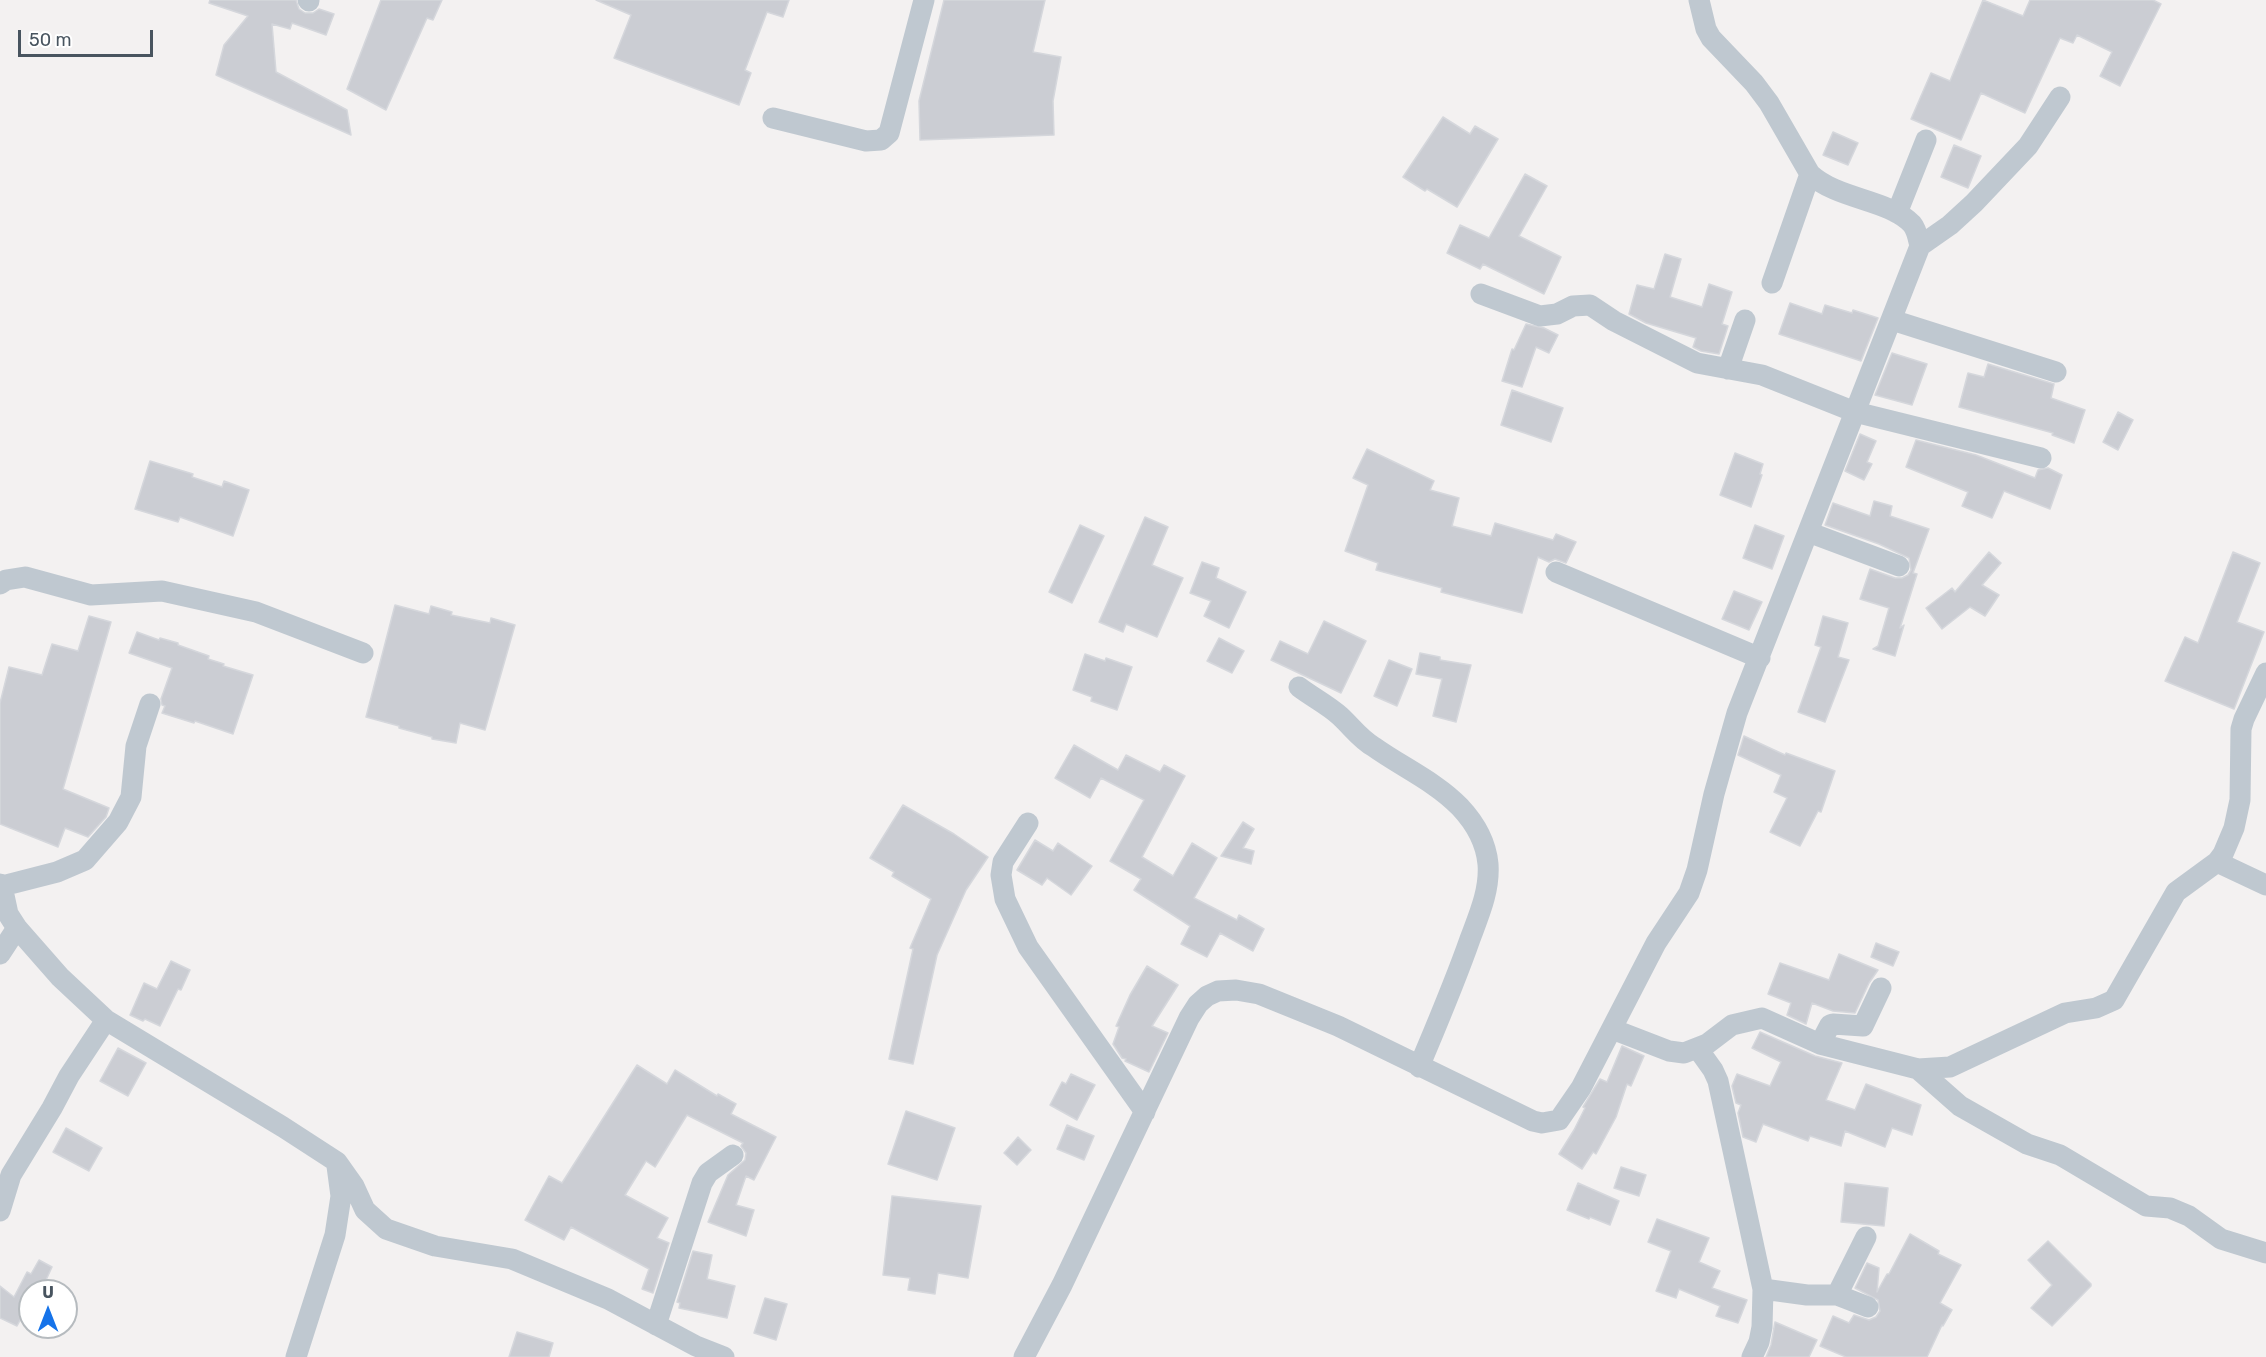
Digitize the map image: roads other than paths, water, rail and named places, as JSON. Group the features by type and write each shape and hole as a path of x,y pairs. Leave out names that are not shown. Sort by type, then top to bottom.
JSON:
{"street":[{"path":"772,118 866,141 881,140 889,133 924,0"},
{"path":"1024,1357 1062,1285 1189,1018 1198,1004 1207,996 1218,991 1236,990 1259,994 1338,1026 1533,1121 1552,1122 1558,1120 1581,1088 1656,943 1692,886 1737,713 1920,246 1916,229 1897,213 1832,189 1818,182 1810,174 1769,103 1754,83 1711,38 1706,29 1699,0"},
{"path":"1920,246 1950,225 1974,203 2028,146 2060,97"},
{"path":"1897,213 1926,140"},
{"path":"1772,283 1810,174"},
{"path":"1481,294 1540,316 1557,314 1572,306 1590,305 1614,321 1696,363 1762,375 1856,412 2041,458"},
{"path":"1728,369 1745,320"},
{"path":"1892,320 2056,372"},
{"path":"1808,532 1899,566"},
{"path":"1556,572 1760,658"},
{"path":"0,584 6,580 25,577 91,595 162,591 256,612 363,653"},
{"path":"1612,1029 1669,1051 1684,1053 1698,1049 1732,1025 1762,1018 1820,1044 1918,1069 1950,1067 2065,1013 2107,1005 2114,1000 2176,892 2217,862 2223,854 2234,828 2240,800 2241,729 2266,673"},
{"path":"1299,687 1340,716 1353,731 1373,747 1406,767 1460,806 1476,828 1485,847 1488,885 1482,905 1463,960 1419,1066"},
{"path":"150,704 136,746 131,797 118,822 85,860 57,872 1,885 8,914 17,928 60,977 105,1020 337,1162 354,1186 365,1210 386,1229 435,1246 512,1259 608,1299 696,1346 724,1357"},
{"path":"1028,823 1003,862 1001,875 1005,899 1028,947 1145,1112"},
{"path":"2217,862 2266,885"},
{"path":"0,954 17,928"},
{"path":"1820,1044 1830,1025 1863,1026 1881,988"},
{"path":"0,1211 11,1175 34,1133 52,1108 69,1076 105,1020"},
{"path":"1698,1049 1713,1070 1718,1082 1763,1289 1762,1327 1759,1342 1752,1357"},
{"path":"1918,1069 1960,1106 2027,1144 2054,1152 2146,1206 2170,1208 2189,1216 2221,1239 2266,1253"},
{"path":"656,1325 702,1183 708,1173 733,1155"},
{"path":"296,1357 335,1235 341,1196 337,1162"},
{"path":"1837,1295 1866,1237"},
{"path":"1763,1289 1808,1295 1837,1295 1868,1307"}]}
